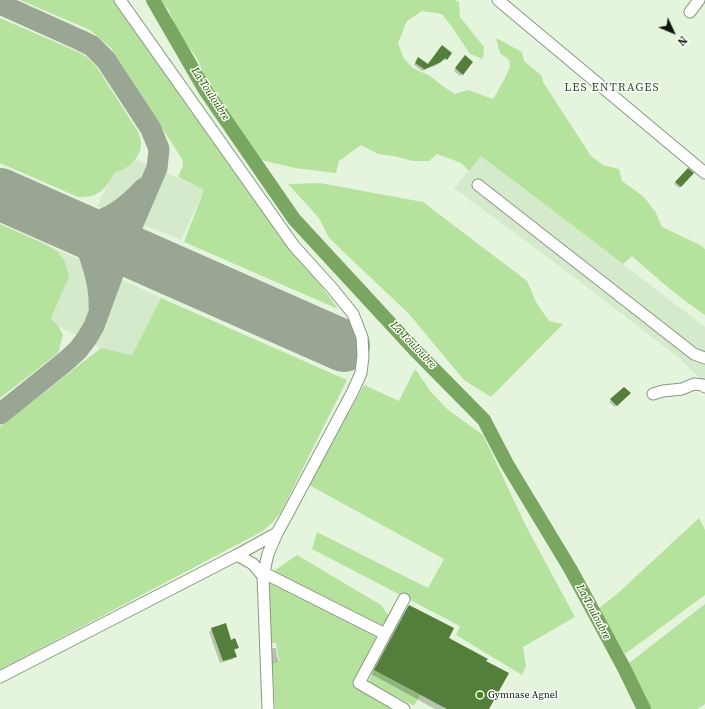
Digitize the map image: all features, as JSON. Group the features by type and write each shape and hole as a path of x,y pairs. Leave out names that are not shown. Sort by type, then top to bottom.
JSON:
{"street":[{"path":"120,0 294,246 353,314 362,337 363,356 361,373 353,391 276,534 268,554 263,576 268,709"},
{"path":"498,0 705,173"},
{"path":"690,12 699,0"},
{"path":"478,185 694,354 705,358"},
{"path":"653,394 663,391 682,389 694,384 703,385 705,388"},
{"path":"0,677 276,534"},
{"path":"237,555 253,564 263,576"},
{"path":"263,576 268,575 385,634"},
{"path":"404,599 359,684 404,709"}],"shaded area":[{"path":"481,156 705,327 705,383 679,358 574,277 454,188"},
{"path":"135,159 204,190 181,240 97,206 114,173 124,169"},
{"path":"43,243 161,298 132,355 101,348 58,326 51,318 69,277 57,251"}],"green space":[{"path":"20,0 115,0 338,309 184,242 204,190 178,177 183,166 182,159 111,48 90,30"},
{"path":"158,0 456,0 455,1 459,2 460,17 484,47 483,59 470,54 442,14 422,11 407,21 398,43 404,59 413,68 430,76 455,94 468,90 493,99 510,67 509,60 500,53 496,38 522,52 524,61 542,76 543,82 591,156 603,165 619,169 622,181 644,197 656,213 662,227 700,245 705,249 705,315 667,287 632,256 623,264 481,156 469,171 461,163 437,154 429,161 413,161 378,154 361,145 339,161 336,173 295,168 261,160 209,86 197,58 177,31 169,10"},
{"path":"0,18 87,57 96,66 137,130 141,144 138,155 127,167 115,173 108,184 97,194 89,197 78,197 0,163"},
{"path":"320,183 423,202 527,281 536,302 549,321 563,324 491,397 464,380 409,314 329,238 319,218 288,184"},
{"path":"0,224 43,243 57,251 65,262 69,277 51,318 63,335 58,353 0,398"},
{"path":"161,298 347,380 281,512 263,531 0,670 0,427 101,348 132,355"},
{"path":"415,369 431,392 447,409 483,435 527,528 575,617 523,647 526,666 522,675 456,635 460,626 312,549 317,532 428,588 444,559 309,485 364,385 399,401"},
{"path":"699,518 705,530 705,595 625,654 598,609 617,594"},
{"path":"297,555 381,605 392,621 385,634 268,575"},
{"path":"276,582 375,633 376,637 355,680 355,686 359,690 394,709 275,709 272,662 280,661 276,643 269,643 267,589 272,583"},
{"path":"705,604 705,704 698,709 649,709 645,704 629,663"},
{"path":"374,670 420,695 414,706 368,682"}],"building":[{"path":"442,45 452,53 447,60 445,58 441,62 423,70 424,69 415,63 418,57 428,64"},
{"path":"465,55 473,62 463,75 455,68"},
{"path":"688,168 694,173 681,187 675,182"},
{"path":"624,387 631,393 617,406 610,399"},
{"path":"409,605 454,628 449,638 488,659 486,661 509,673 489,709 447,709 374,670"},
{"path":"226,623 231,640 235,638 239,648 234,649 237,657 223,661 211,628"}],"waterway":[{"name":"La Touloubre","path":"153,0 205,90 294,219 414,349 484,420 507,464 571,570 624,668 644,709"}],"taxiway":[{"path":"0,4 92,46 106,60 151,129 159,149 157,168 123,247 94,326 87,338 78,350 66,361 0,414"},
{"path":"64,222 83,223 95,222 103,219 125,206 144,188"},
{"path":"64,222 77,232 91,259 98,289 99,307"}],"runway":[{"path":"0,194 344,346"}],"place":[{"name":"Gymnase Agnel","path":"480,695"}],"district":[{"name":"LES ENTRAGES","path":"612,88"}]}
